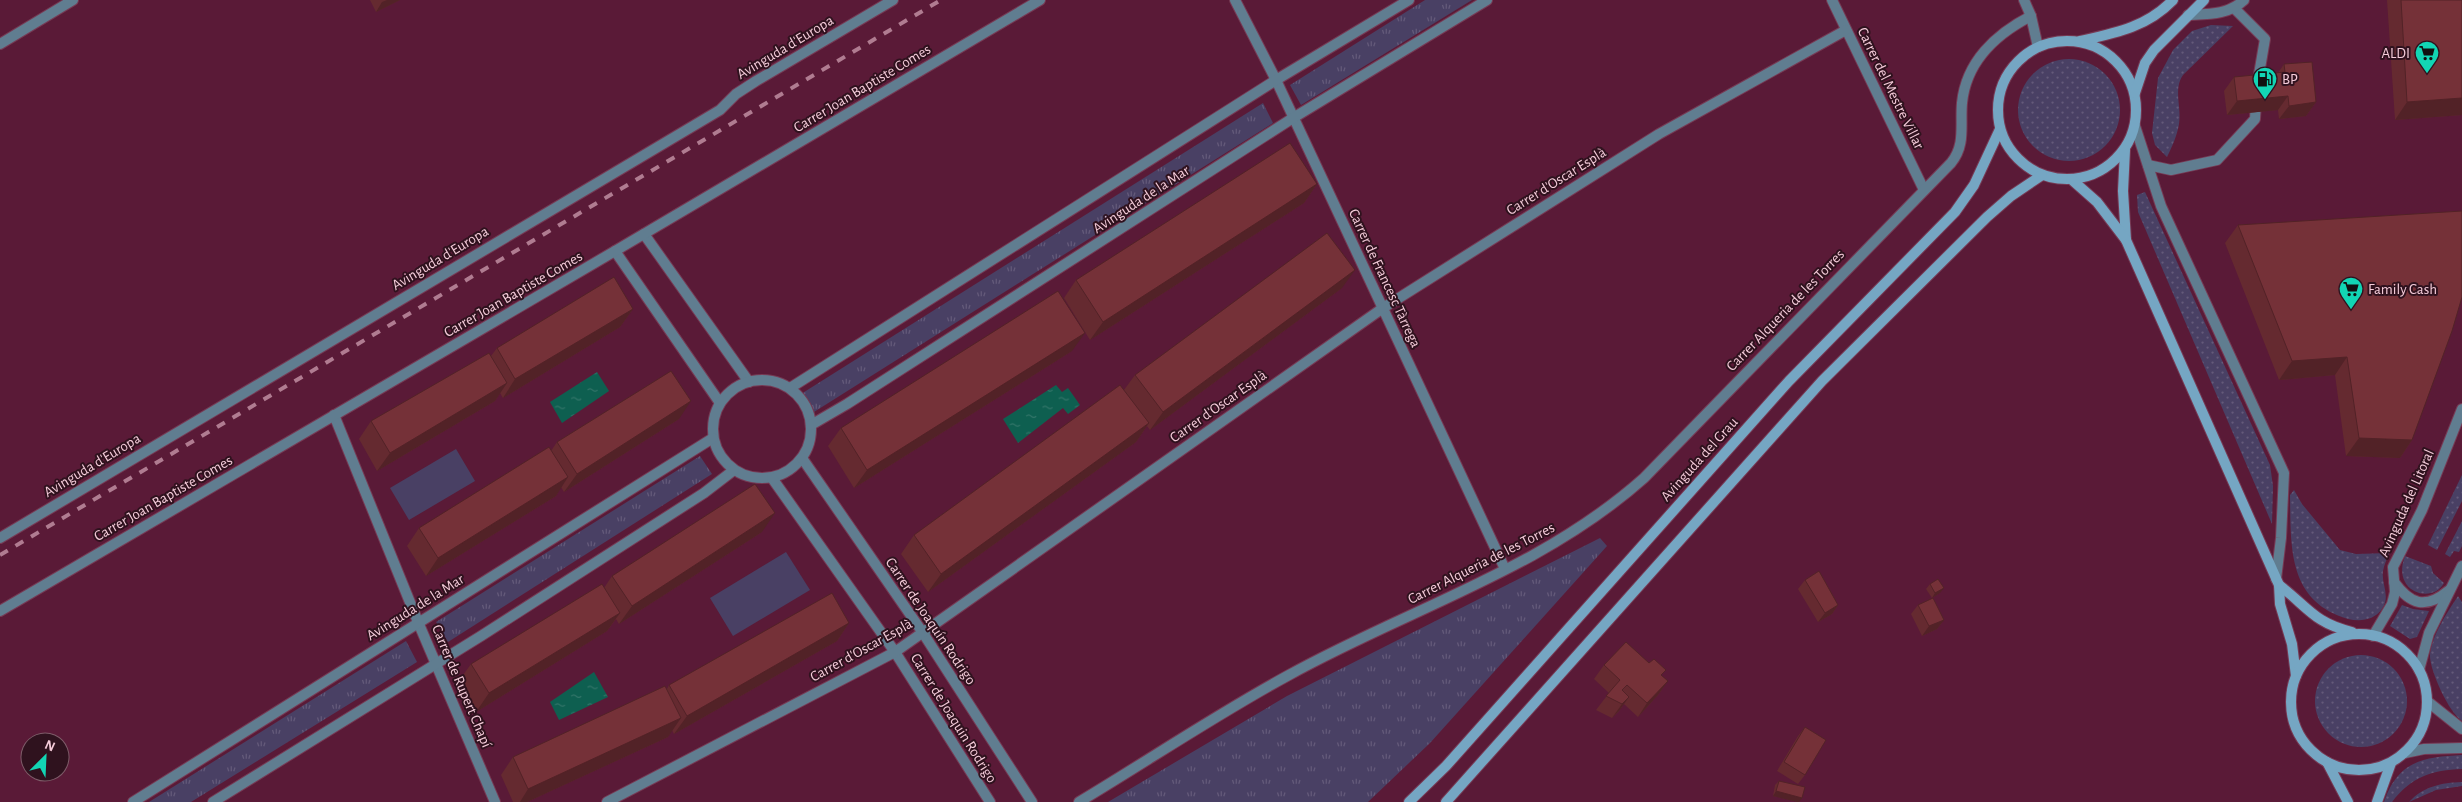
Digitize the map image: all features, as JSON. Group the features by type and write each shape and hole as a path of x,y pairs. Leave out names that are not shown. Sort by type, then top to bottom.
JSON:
{"main road":[{"path":"2080,42 2124,31 2159,14 2174,0"},
{"path":"2134,93 2145,63 2154,50 2204,0"},
{"path":"2125,150 2106,167 2090,176 2070,179 2042,175 2023,164 2009,148 2000,129 1997,109 2000,90 2008,72 2022,57 2038,47 2058,41 2080,42 2098,48 2115,60 2127,75 2134,93 2136,110 2135,126 2125,150 2123,191 2126,240"},
{"name":"Avinguda del Grau","path":"1409,802 1468,741 1789,381 1955,212 1974,185 2000,129"},
{"path":"1446,802 1822,382 1987,217 2011,196 2042,175"},
{"path":"2070,179 2097,202 2126,240 2277,582 2280,604 2292,644 2296,676"},
{"path":"2277,582 2310,613 2332,627 2373,636 2400,648 2419,670 2425,685 2427,701 2425,720 2418,738 2405,753 2391,763 2370,770 2348,770 2327,762 2305,744 2292,718 2290,704 2296,676 2306,659 2320,646 2338,637 2358,634"},
{"path":"2327,762 2348,802"},
{"path":"2377,802 2391,763"}],"street":[{"path":"0,44 73,0"},
{"name":"Avinguda d'Europa","path":"0,538 720,110 736,94 756,81 893,0"},
{"name":"Carrer Joan Baptiste Comes","path":"0,611 615,252 1040,0"},
{"name":"Carrer de Francesc Tàrrega","path":"1235,0 1276,80 1505,569"},
{"name":"Avinguda de la Mar","path":"790,388 1276,80 1409,0"},
{"name":"Avinguda de la Mar","path":"811,425 847,404 1293,118 1487,0"},
{"name":"Carrer del Mestre Villar","path":"1832,0 1924,190"},
{"path":"2024,0 2031,16 2038,47"},
{"path":"2188,15 2226,12 2235,9 2244,0"},
{"path":"2148,165 2171,170 2218,160 2255,119 2258,82 2266,38 2235,9"},
{"path":"1924,190 1952,163 1959,151 1962,135 1962,102 1968,79 1976,63 2000,34 2031,16"},
{"name":"Carrer d'Oscar Esplà","path":"607,802 894,652 1383,308 1659,134 1846,30"},
{"path":"2135,126 2161,206 2284,473 2277,582"},
{"name":"Carrer Alqueria de les Torres","path":"1079,802 1289,674 1536,555 1597,518 1644,478 1924,190"},
{"path":"644,234 749,382"},
{"path":"615,252 720,403"},
{"path":"763,380 777,382 790,388 805,406 811,425 808,448 802,458 789,470 772,478 759,479 734,470 720,455 713,438 713,426 720,403 728,394 749,382 763,380"},
{"name":"Avinguda del Litoral","path":"2373,636 2392,604 2395,592 2393,567 2422,510 2462,409"},
{"name":"Carrer de Rupert Chapí","path":"334,415 418,622 495,802"},
{"name":"Avinguda de la Mar","path":"133,802 713,438"},
{"name":"Carrer de Joaquín Rodrigo","path":"802,458 923,633 1032,802"},
{"path":"213,802 436,664 696,498 734,470"},
{"name":"Carrer de Joaquin Rodrigo","path":"772,478 894,652 990,802"},
{"path":"2419,670 2429,633 2462,566"},
{"path":"2394,581 2402,593 2412,601 2426,603 2449,590"},
{"path":"2427,701 2462,729"},
{"path":"2405,753 2424,749 2462,748"}],"green space":[{"path":"1425,0 1472,0 1301,105 1290,85"},
{"path":"2211,25 2233,26 2180,80 2178,92 2179,124 2176,137 2167,157 2155,145 2152,133 2158,78 2173,50 2192,31"},
{"path":"2069,59 2088,63 2105,74 2116,91 2120,110 2116,129 2105,146 2088,157 2069,161 2050,157 2033,146 2022,129 2018,110 2022,91 2033,74 2050,63"},
{"path":"1263,103 1273,123 814,412 801,394"},
{"path":"2145,192 2270,465 2273,486 2272,524 2138,212 2137,195"},
{"path":"456,449 475,481 409,520 390,488"},
{"path":"700,456 712,474 448,642 436,622"},
{"path":"2462,475 2462,501 2437,550 2428,545"},
{"path":"2294,490 2302,504 2340,550 2356,554 2389,553 2383,571 2386,595 2385,604 2375,616 2362,620 2348,619 2328,611 2313,599 2303,585 2296,569 2291,533 2290,495"},
{"path":"2462,521 2462,546 2459,552 2454,551 2450,557 2445,554"},
{"path":"1600,538 1607,546 1430,743 1368,802 1108,802 1287,696"},
{"path":"786,552 810,590 733,636 710,598"},
{"path":"2405,556 2431,566 2433,573 2444,583 2438,590 2431,593 2423,594 2415,591 2408,586 2404,578 2402,568"},
{"path":"2458,596 2462,602 2462,721 2452,710 2441,691 2433,671 2430,656 2436,633"},
{"path":"2402,605 2413,609 2429,611 2417,637 2410,639 2390,626"},
{"path":"406,641 417,662 191,802 149,802"},
{"path":"2361,655 2379,659 2394,668 2403,683 2407,701 2403,719 2394,734 2379,743 2361,747 2343,743 2328,734 2319,719 2315,701 2319,683 2328,668 2343,659"},
{"path":"2462,755 2462,769 2441,771 2423,776 2407,786 2392,802 2384,802 2397,778 2414,764 2435,757"},
{"path":"2462,782 2462,786 2436,790 2409,802 2421,792 2433,786"}],"water":[{"path":"597,372 609,391 562,423 550,402"},
{"path":"1056,385 1062,392 1068,388 1080,405 1068,414 1063,408 1018,443 1003,419"},
{"path":"594,672 608,697 559,720 550,702"}],"building":[{"name":"ALDI","path":"2401,0 2462,0 2462,98 2407,102"},
{"path":"2312,62 2316,102 2289,106 2288,96 2237,101 2234,77 2285,72 2284,64"},
{"path":"1290,143 1317,184 1103,322 1076,280"},
{"name":"Family Cash","path":"2462,211 2462,297 2452,331 2412,440 2359,438 2347,357 2292,361 2238,225"},
{"path":"1327,233 1355,270 1163,412 1135,375"},
{"path":"614,277 633,309 515,379 497,348"},
{"path":"1058,291 1085,333 867,470 841,428"},
{"path":"489,353 507,383 390,453 371,421"},
{"path":"671,371 691,401 577,474 557,442"},
{"path":"1120,385 1149,423 941,574 914,535"},
{"path":"549,447 568,477 438,558 419,528"},
{"path":"755,484 775,513 632,606 612,576"},
{"path":"1819,571 1838,605 1825,613 1805,580"},
{"path":"1938,579 1944,588 1935,593 1930,584"},
{"path":"602,584 620,613 489,693 471,664"},
{"path":"832,593 849,623 687,716 669,685"},
{"path":"1933,598 1944,620 1929,626 1918,605"},
{"path":"1626,642 1649,663 1654,659 1666,670 1661,675 1668,681 1647,703 1627,685 1622,690 1629,697 1622,704 1606,696 1620,680 1604,665"},
{"path":"665,686 681,718 528,789 513,757"},
{"path":"1805,727 1826,740 1805,775 1784,762"},
{"path":"1779,781 1805,787 1802,798 1776,791"}],"railway":[{"path":"0,555 941,0"}],"place":[{"name":"ALDI","path":"2427,74"},
{"name":"BP","path":"2265,100"},
{"name":"Family Cash","path":"2351,310"}]}
